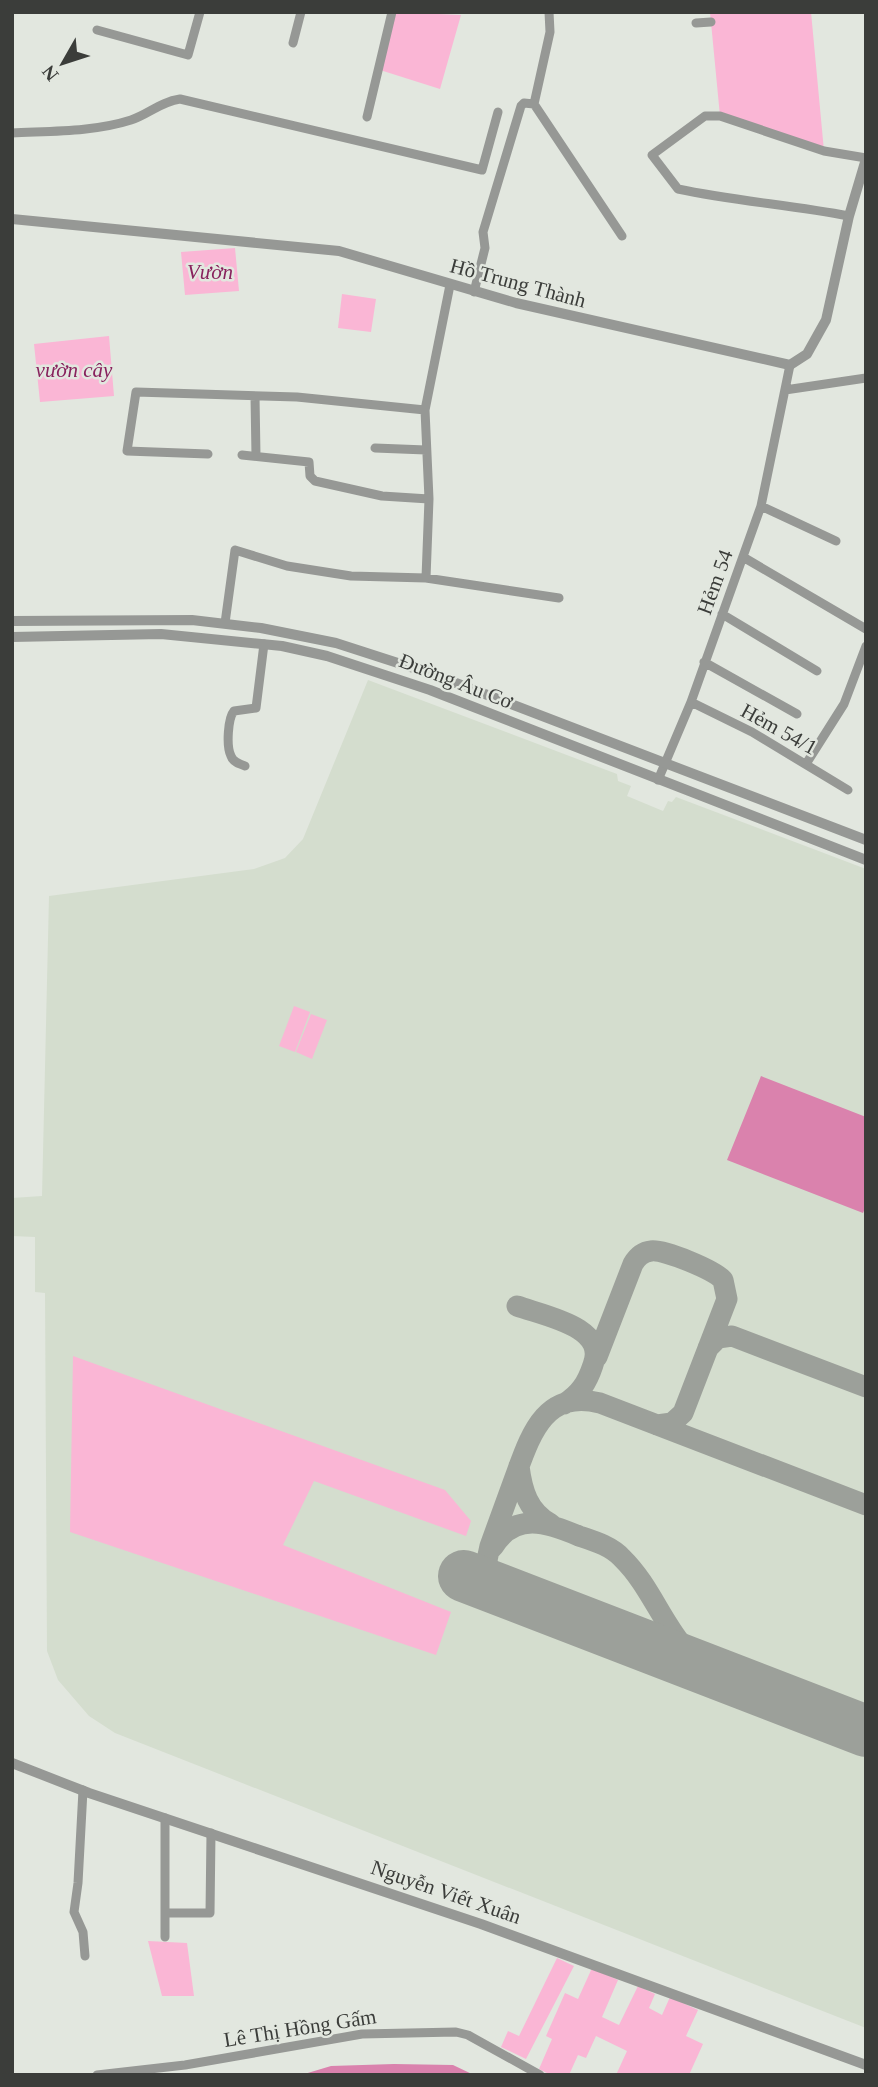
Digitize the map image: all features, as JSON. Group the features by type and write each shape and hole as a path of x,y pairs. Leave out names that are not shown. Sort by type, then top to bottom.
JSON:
{"street":[{"path":"97,30 188,55 200,12"},
{"path":"293,43 301,12"},
{"path":"367,117 392,12"},
{"path":"549,12 550,32 534,104 622,236"},
{"path":"696,23 711,22"},
{"path":"12,133 71,130 130,120 162,102 180,99 482,170 498,112"},
{"path":"474,292 485,248 483,232 521,106 524,103 534,104"},
{"path":"790,365 807,354 826,320 849,216 866,158 824,151 720,116 705,116 652,155 678,189 744,203 785,204 849,216"},
{"name":"Hồ Trung Thành","path":"12,219 339,251 474,292 585,321 790,365"},
{"path":"426,578 429,499 425,410 450,285"},
{"name":"Hẻm 54","path":"658,780 691,702 761,506 790,365"},
{"path":"785,390 866,379"},
{"path":"208,454 127,451 136,392 297,397 425,410"},
{"path":"255,396 256,456"},
{"path":"375,447 426,450"},
{"path":"242,455 309,462 310,475 315,481 382,496 429,499"},
{"path":"761,506 836,541"},
{"path":"225,623 235,550 286,566 338,574 426,578 559,598"},
{"path":"743,557 866,629"},
{"path":"722,614 817,671"},
{"name":"Đường Âu Cơ","path":"12,621 164,618 225,623 336,643 463,685 866,840"},
{"name":"Đường Âu Cơ","path":"12,637 161,634 264,644 340,660 457,701 866,860"},
{"path":"245,766 235,762 230,754 230,717 234,711 256,708 264,644"},
{"path":"806,764 844,704 866,646"},
{"path":"704,662 797,714"},
{"path":"457,701 463,685"},
{"name":"Hẻm 54/1","path":"691,702 806,764 848,790"},
{"name":"Nguyễn Viết Xuân","path":"12,1763 83,1790 481,1924 866,2066"},
{"path":"83,1790 74,1912 83,1932 85,1956"},
{"path":"165,1818 165,1937"},
{"path":"165,1913 209,1913 211,1833"},
{"name":"Lê Thị Hồng Gấm","path":"97,2075 185,2065 362,2034 456,2032 468,2035 540,2075"}],"shaded area":[{"path":"368,680 617,774 618,781 631,786 627,796 663,811 668,801 672,802 676,797 866,869 866,2028 115,1733 89,1716 58,1680 47,1651 45,1293 35,1292 35,1237 12,1236 12,1198 42,1196 49,896 254,869 285,858 303,839"},
{"path":"761,1076 866,1117 866,1206 863,1213 727,1160"},
{"path":"453,2065 474,2075 301,2075 331,2066"}],"green space":[{"path":"393,12 461,15 440,89 380,70"},
{"path":"710,12 811,12 824,151 720,116"},
{"name":"Vườn","path":"235,248 239,291 185,295 181,252"},
{"path":"342,294 376,299 371,332 338,328"},
{"name":"vườn cây","path":"109,336 114,396 40,402 34,344"},
{"path":"294,1006 310,1012 295,1052 279,1046"},
{"path":"311,1014 327,1020 312,1059 296,1052"},
{"path":"73,1356 445,1490 471,1521 466,1536 314,1481 283,1545 451,1612 436,1655 70,1532"},
{"path":"148,1941 187,1943 194,1996 162,1996"},
{"path":"557,1958 574,1966 526,2059 501,2047 508,2031 519,2036"},
{"path":"592,1968 618,1980 602,2017 619,2025 638,1986 655,1994 649,2008 662,2015 670,1997 698,2010 686,2036 703,2044 689,2075 616,2075 627,2051 596,2036 586,2058 578,2055 569,2075 551,2075 539,2069 552,2039 546,2036 565,1993 578,1999"}],"taxiway":[{"path":"597,1357 633,1264 642,1254 657,1251 677,1257 700,1266 723,1280 727,1299 683,1413 672,1423 657,1425"},
{"path":"517,1306 571,1325 591,1341 595,1352 588,1377 579,1392 564,1404"},
{"path":"708,1348 718,1338 732,1336 866,1387"},
{"path":"491,1587 487,1560 490,1546 526,1448 542,1420 565,1403 600,1403 866,1505"},
{"path":"519,1466 527,1500 537,1513 551,1524"},
{"path":"493,1547 511,1528 533,1523 556,1527 608,1547 635,1572 675,1636 687,1650 717,1674"}],"runway":[{"path":"464,1576 866,1731"}]}
